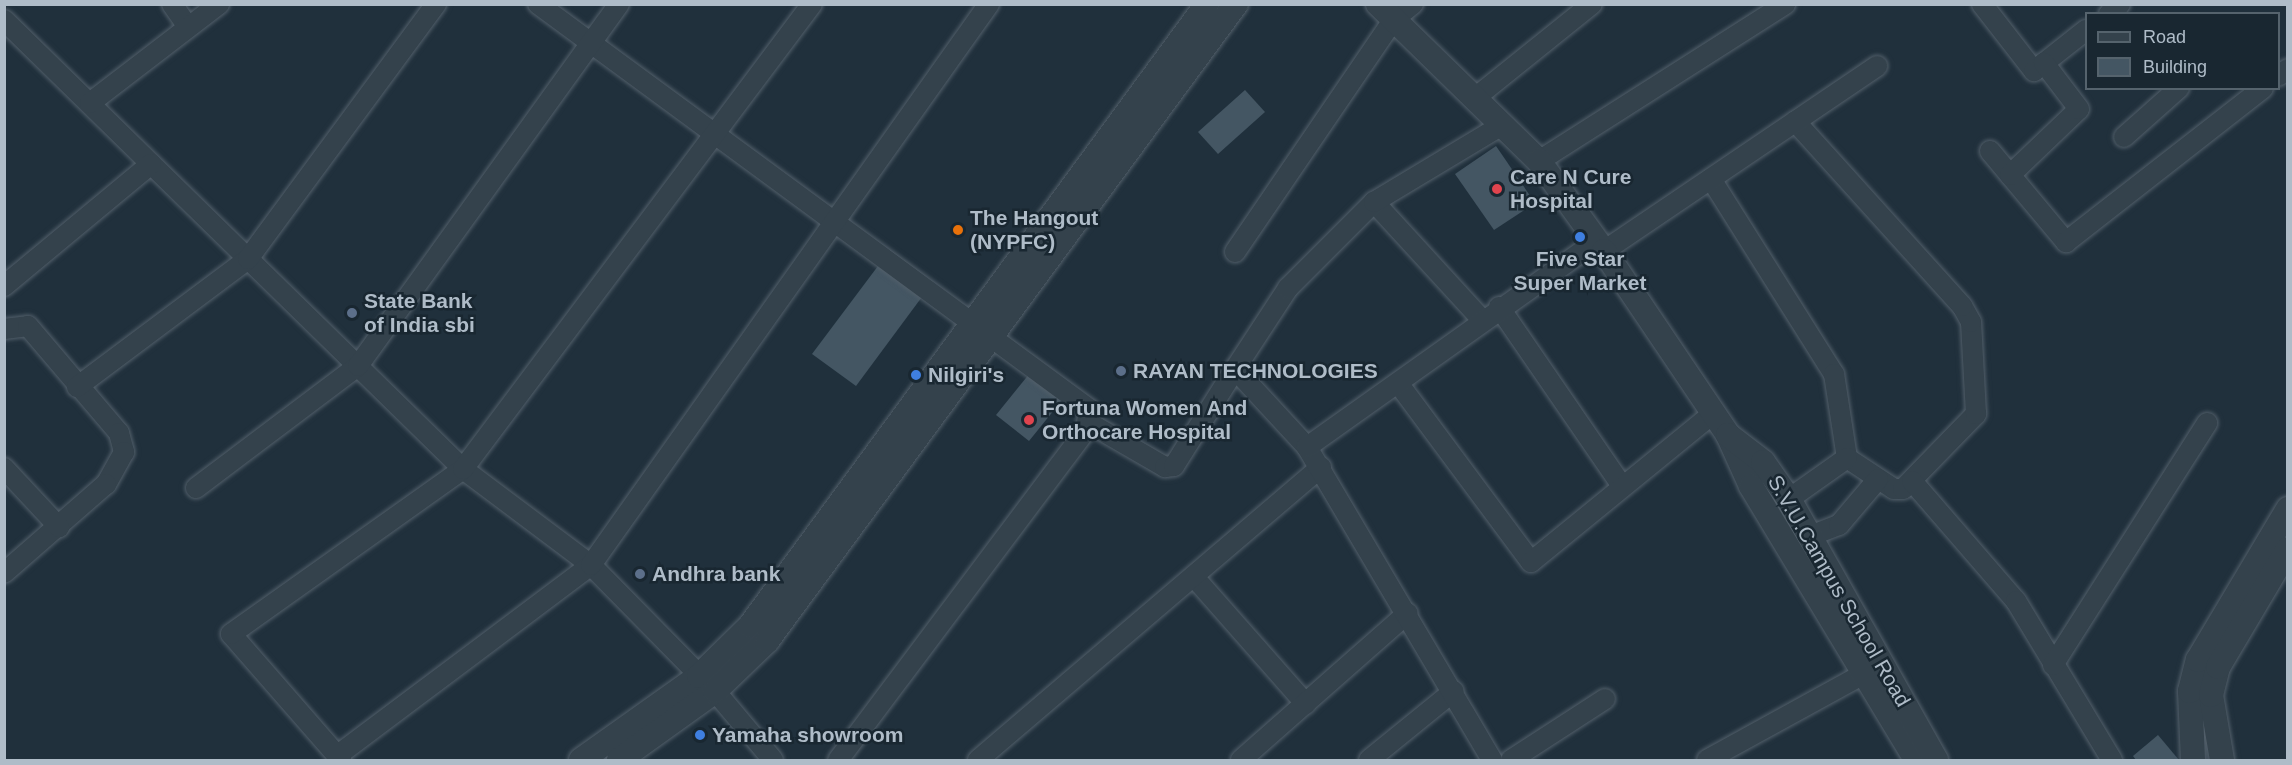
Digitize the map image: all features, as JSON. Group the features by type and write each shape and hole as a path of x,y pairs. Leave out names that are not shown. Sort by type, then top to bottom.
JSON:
{"street":[{"path":"172,4 188,27"},
{"path":"90,104 219,4"},
{"path":"77,387 248,259 436,4"},
{"path":"538,4 714,135 1080,397 1089,409 1089,423 838,760"},
{"path":"196,488 358,366 619,4"},
{"path":"812,4 463,469 231,634 339,758 591,565 989,4"},
{"path":"984,329 1207,4"},
{"path":"619,760 707,683 1236,4"},
{"path":"1235,252 1386,12 1413,4"},
{"path":"1475,98 1592,4"},
{"path":"1539,161 1785,4"},
{"path":"1982,4 2034,71 2085,31"},
{"name":"S.V.U.Campus School Road","path":"1386,12 1539,161 1600,246 1728,435 1751,486 1860,676 1916,760"},
{"path":"4,20 463,469 591,565 707,683 773,760"},
{"path":"2010,175 2079,109 2043,63"},
{"path":"1307,447 1398,383 1499,307 1711,179 1877,66"},
{"path":"2124,137 2177,90"},
{"path":"1990,151 2066,242 2260,90"},
{"path":"1711,179 1834,374 1847,458 1899,490 1911,481 1976,414 1971,322 1962,306 1795,121"},
{"path":"1089,423 1165,467 1174,466 1288,288 1374,202 1502,125"},
{"path":"4,286 151,164"},
{"path":"1374,202 1482,320"},
{"path":"1499,307 1622,486"},
{"path":"4,329 28,326 77,387 119,433 124,452 106,484 4,573"},
{"path":"1236,369 1307,447 1321,467 1454,691 1492,760"},
{"path":"1398,383 1531,562 1714,413"},
{"path":"2053,665 2207,423"},
{"name":"S.V.U.Campus School Road","path":"1728,435 1763,462 1789,499 1936,760"},
{"path":"1789,499 1847,458"},
{"path":"978,760 1321,467"},
{"path":"4,468 58,527"},
{"path":"1810,536 1839,525 1878,479"},
{"path":"1911,481 2016,601 2112,760"},
{"path":"2193,760 2190,691 2198,660 2288,508"},
{"path":"2222,760 2211,695 2218,667 2288,549"},
{"path":"1194,577 1306,704"},
{"path":"1241,760 1408,613"},
{"path":"1707,760 1860,676"},
{"path":"581,760 707,683"},
{"path":"1369,760 1454,691"},
{"path":"1512,760 1605,699"}],"building":[{"path":"1245,90 1265,112 1218,154 1198,132"},
{"path":"1496,146 1535,203 1494,230 1455,174"},
{"path":"890,250 933,282 856,386 812,354"},
{"path":"1030,373 1063,399 1029,441 996,415"},
{"path":"2158,735 2179,760 2136,760 2133,756"}],"place":[{"name":"Care N Cure Hospital","path":"1497,189"},
{"name":"The Hangout (NYPFC)","path":"958,230"},
{"name":"Five Star Super Market","path":"1580,237"},
{"name":"State Bank of India sbi","path":"352,313"},
{"name":"RAYAN TECHNOLOGIES","path":"1121,371"},
{"name":"Nilgiri's","path":"916,375"},
{"name":"Fortuna Women And Orthocare Hospital","path":"1029,420"},
{"name":"Andhra bank","path":"640,574"},
{"name":"Yamaha showroom","path":"700,735"}]}
